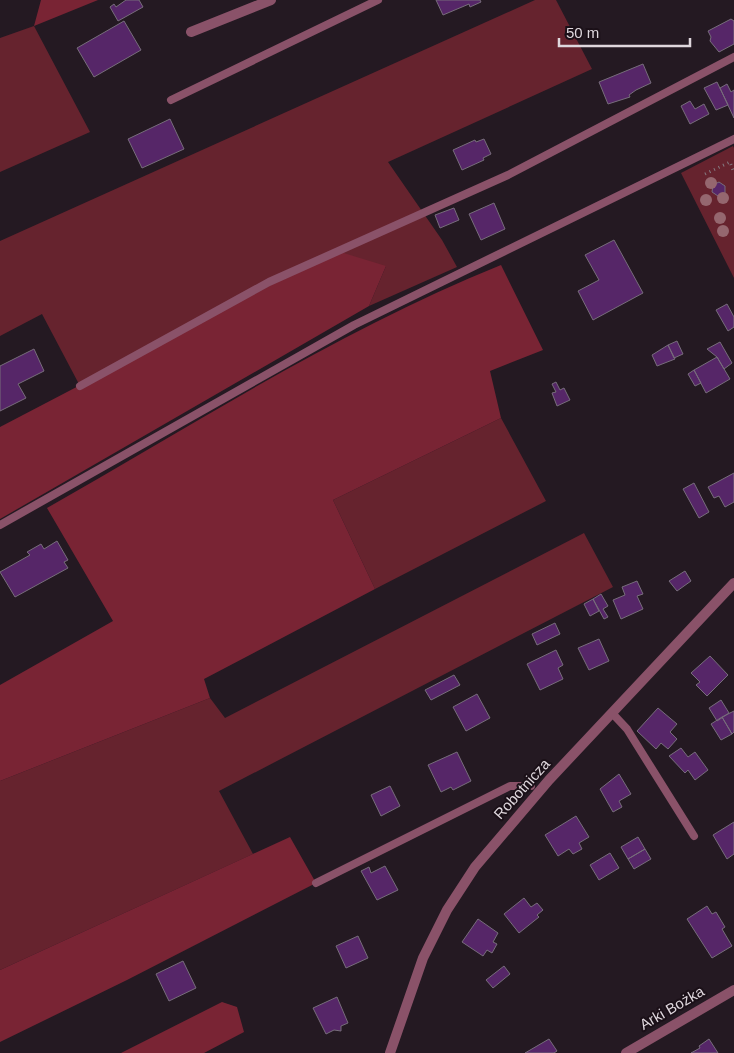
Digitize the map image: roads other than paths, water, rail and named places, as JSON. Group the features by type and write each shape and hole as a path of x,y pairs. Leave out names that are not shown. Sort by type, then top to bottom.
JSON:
{"street":[{"path":"191,32 271,0"},
{"name":"Robotnicza","path":"390,1053 423,958 444,915 461,888 512,821 734,583"},
{"name":"Arki Bożka","path":"626,1053 734,990"}],"lane":[{"path":"171,100 378,0"},
{"path":"80,386 270,282 508,175 734,58"},
{"path":"0,525 354,325 734,139"},
{"path":"612,712 627,729 694,836"},
{"path":"316,883 510,786 530,786"}]}
